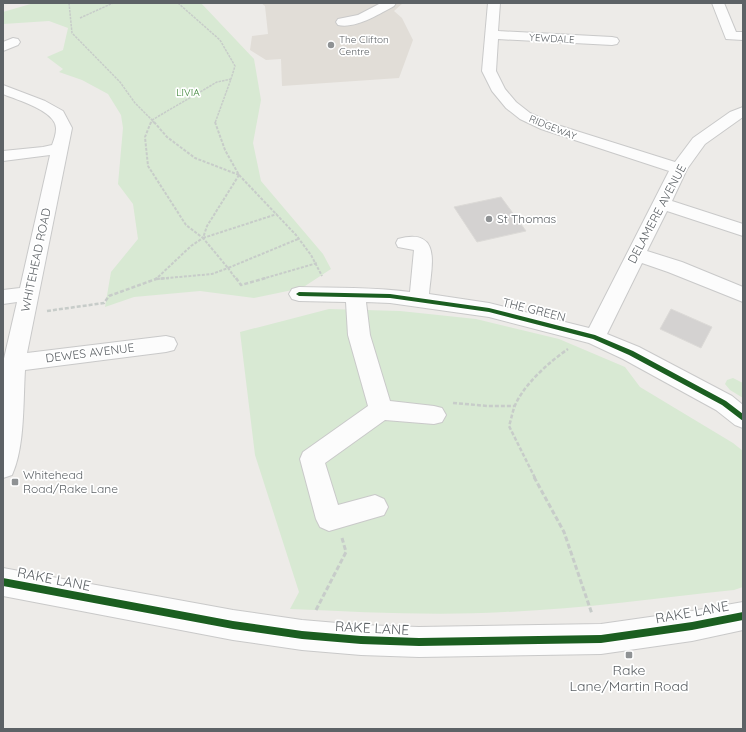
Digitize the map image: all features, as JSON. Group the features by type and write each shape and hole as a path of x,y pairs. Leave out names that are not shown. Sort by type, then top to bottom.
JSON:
{"street":[{"path":"342,22 362,18 390,3"},
{"name":"RIDGEWAY","path":"494,3 489,71 499,91 511,105 525,116 565,133 679,169"},
{"path":"718,3 731,36 743,36"},
{"name":"YEWDALE","path":"492,35 612,41"},
{"name":"WHITEHEAD ROAD","path":"3,89 40,104 58,114 64,128 14,363 10,430 3,467"},
{"name":"DELAMERE AVENUE","path":"595,337 679,169 699,141 735,115 743,112"},
{"path":"3,156 44,152 59,148"},
{"path":"662,204 743,230"},
{"path":"405,243 419,244 423,249 419,300"},
{"path":"636,254 675,267 743,295"},
{"path":"3,297 29,294"},
{"name":"THE GREEN","path":"299,294 390,296 489,310 595,337 631,353 724,403 743,418"},
{"path":"355,295 358,335 381,410"},
{"name":"DEWES AVENUE","path":"14,363 166,344"},
{"path":"375,507 329,519 312,459 381,410 434,415"},
{"name":"RAKE LANE","path":"3,582 233,625 302,635 419,642 601,639 692,626 743,616"}],"path":[{"path":"69,3 72,33 120,82 134,103 167,137 195,158 239,175"},
{"path":"80,18 113,3"},
{"path":"178,3 220,40 235,66 215,123 227,156 239,175 277,214 317,263 330,295"},
{"path":"231,78 217,82 152,120 145,138 148,166 186,225 203,238 241,285 317,263"},
{"path":"203,238 207,226 239,175"},
{"path":"156,279 191,246 203,238 277,214"},
{"path":"25,314 104,303 109,296 156,279 212,274 298,239"},
{"path":"595,337 574,345 560,354 531,382 514,406 509,426 564,532 580,584 601,639"},
{"path":"434,415 447,403 514,406"},
{"path":"302,635 346,552 338,516"}],"shaded area":[{"name":"The Clifton Centre","path":"261,3 403,3 394,11 402,18 413,40 399,78 282,86 281,59 266,60 250,50 252,36 268,34 265,6"}],"green space":[{"name":"LIVIA","path":"34,3 201,3 254,59 261,100 253,143 261,181 323,254 331,269 302,288 254,298 200,291 134,297 105,307 111,272 138,239 133,204 118,184 123,128 121,115 108,94 82,80 59,72 63,69 47,57 63,50 68,28 49,21 3,24 3,12"},
{"path":"329,309 400,311 476,319 559,339 625,367 640,387 733,443 743,451 743,587 734,590 534,611 424,614 290,609 299,592 255,455 240,332"},
{"path":"733,378 743,383 743,398 730,390 725,384 727,380"}],"building":[{"name":"St Thomas","path":"501,197 526,231 477,242 454,207"},
{"path":"671,309 712,327 701,348 660,329"}],"cycle path":[{"path":"299,294 390,296 489,310 595,337 631,353 724,403 743,418"},
{"path":"3,582 233,625 302,635 361,640 419,642 601,639 692,626 743,616"}],"place":[{"name":"The Clifton Centre","path":"331,45"},
{"name":"St Thomas","path":"489,219"},
{"name":"Whitehead Road/Rake Lane","path":"15,482"},
{"name":"Rake Lane/Martin Road","path":"629,655"}]}
